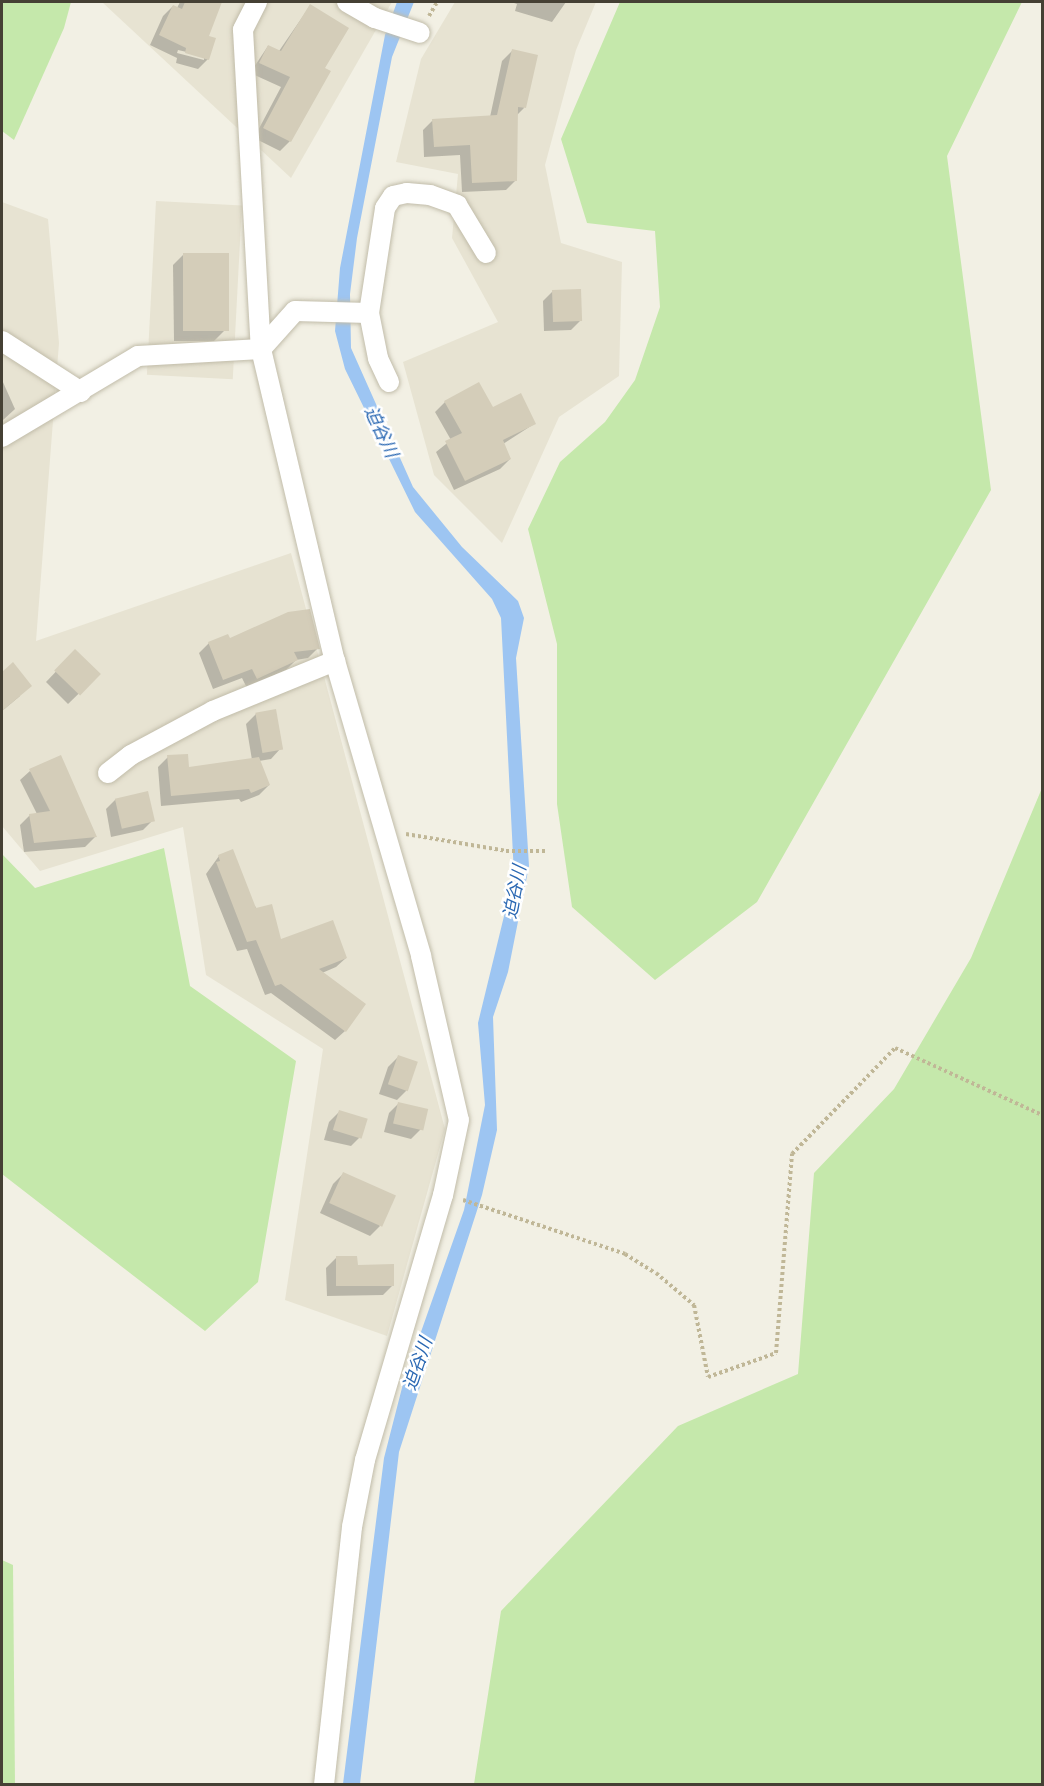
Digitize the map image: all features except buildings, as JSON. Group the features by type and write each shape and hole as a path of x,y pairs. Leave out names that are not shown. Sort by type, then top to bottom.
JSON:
{"street":[{"path":"257,2 243,30 261,350 335,661 385,830 441,1036 459,1120 443,1195 365,1460 352,1527 324,1785"},
{"path":"347,2 375,18 414,30"},
{"path":"389,382 378,358 364,313 385,208 393,196 407,193 430,195 457,205 486,252"},
{"path":"2,437 138,356 261,350 295,311 364,313"},
{"path":"2,341 81,392"},
{"path":"108,773 131,755 213,711 335,661"}],"path":[{"path":"385,830 506,851 547,851"},
{"path":"454,1197 625,1254 656,1273 694,1305 708,1377 776,1353 792,1154 895,1048 1042,1115"}],"shaded area":[{"path":"102,2 392,2 291,178"},
{"path":"455,2 596,2 576,50 545,165 561,243 622,262 619,376 559,417 502,543 434,475 403,362 498,322 452,238 458,174 396,162 421,59"},
{"path":"156,201 242,206 233,379 147,375"},
{"path":"2,202 48,219 59,343 36,641 291,553 445,1129 387,1336 285,1300 323,1049 206,975 183,827 40,871 2,826"}],"green space":[{"path":"2,2 71,2 64,28 14,140 2,131"},
{"path":"620,2 1022,2 947,156 991,490 757,902 655,980 572,907 557,804 557,644 528,529 560,462 605,422 635,380 660,307 655,231 587,223 561,139"},
{"path":"1042,788 1042,1784 474,1784 501,1611 678,1426 798,1374 814,1173 894,1089 971,958"},
{"path":"164,848 190,986 296,1061 258,1282 205,1331 2,1174 2,854 35,888"},
{"path":"2,1560 13,1565 15,1784 2,1784"}],"water":[{"name":"迫谷川","path":"397,2 414,2 392,57 357,238 350,294 351,348 413,487 462,547 518,601 524,618 516,658 529,866 508,972 493,1017 497,1130 482,1195 399,1452 360,1784 343,1784 384,1458 404,1380 464,1210 485,1105 478,1023 514,875 501,618 492,599 415,512 345,369 335,331 340,268 385,35"}]}
